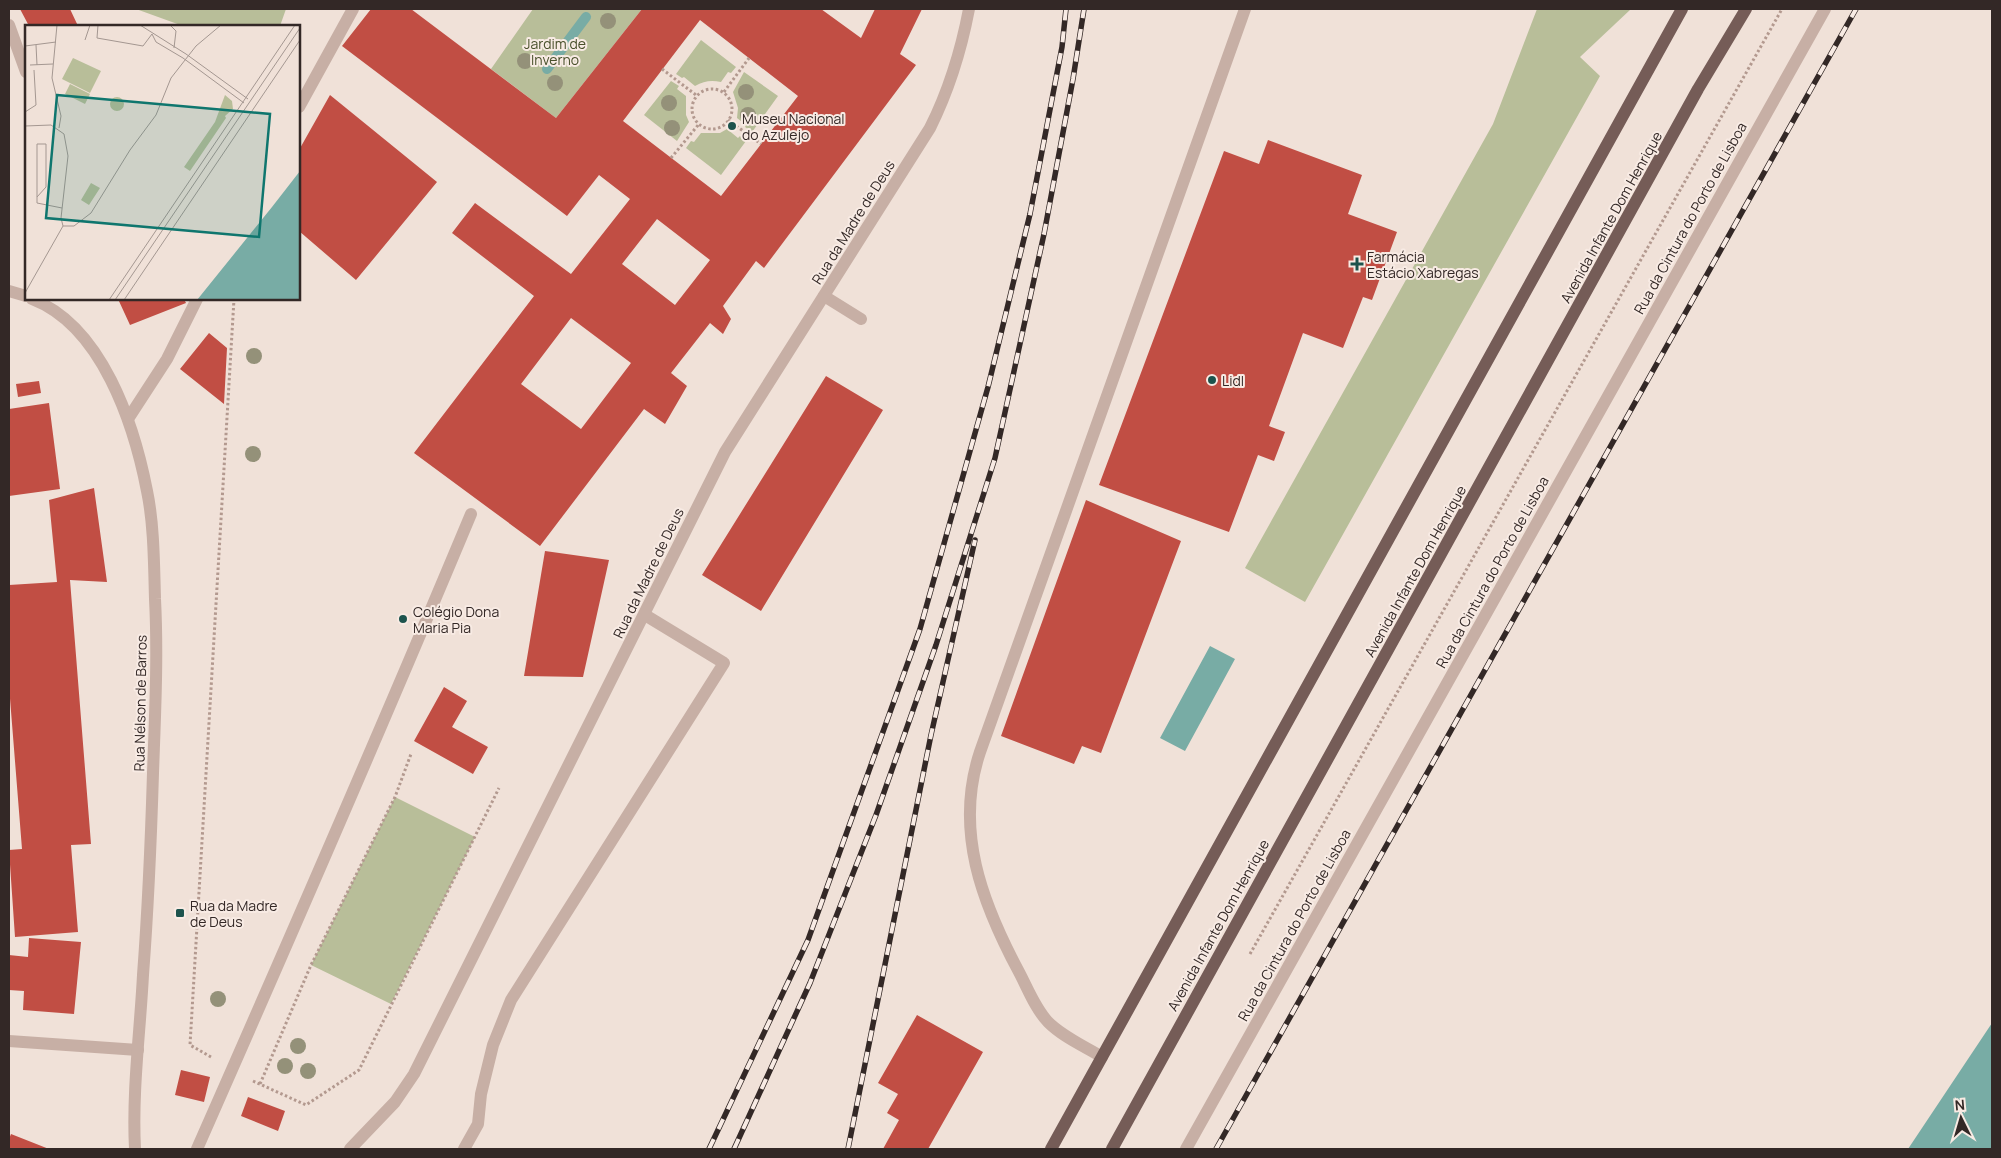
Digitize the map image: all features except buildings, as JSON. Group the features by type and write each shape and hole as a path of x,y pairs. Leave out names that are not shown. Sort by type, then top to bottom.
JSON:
{"main road":[{"path":"1051,1149 1682,9"},
{"name":"Avenida Infante Dom Henrique","path":"1112,1149 1698,89 1746,9"}],"street":[{"path":"300,105 353,9"},
{"name":"Rua da Madre de Deus","path":"350,1149 395,1102 414,1074 725,452 930,128 952,78 970,9"},
{"path":"1102,1056 1061,1033 1048,1021 1036,1004 1009,952 991,913 975,865 969,824 971,789 980,752 1245,9"},
{"name":"Rua da Cintura do Porto de Lisboa","path":"1186,1149 1825,9"},
{"path":"9,25 25,69"},
{"path":"824,296 861,319"},
{"name":"Rua Nélson de Barros","path":"33,300 76,329 102,363 128,419 148,493 154,564 158,652 147,912 134,1098 135,1149"},
{"path":"128,419 167,359 196,300"},
{"path":"197,1149 233,1070 471,514"},
{"path":"464,1149 478,1124 482,1094 493,1045 511,1000 724,663 645,614"},
{"path":"9,1041 138,1050"}],"path":[{"path":"1248,958 1782,9"},
{"path":"724,92 749,58"},
{"path":"662,69 696,95"},
{"path":"709,88 724,92 732,105 731,116 725,124 714,129 703,128 692,114 696,95 709,88"},
{"path":"728,120 761,144"},
{"path":"671,158 699,124"},
{"path":"234,300 190,1045 233,1070 306,1106 359,1070 499,788"},
{"path":"260,1084 311,965 395,797 411,754"}],"green space":[{"path":"136,9 286,9 280,25 180,25"},
{"name":"Jardim de Inverno","path":"533,9 642,9 556,118 491,69"},
{"path":"1537,9 1631,9 1580,57 1600,76 1305,602 1245,568 1493,124"},
{"path":"701,40 736,67 731,73 728,72 721,82 708,81 695,86 684,77 682,78 676,74"},
{"path":"744,72 778,96 752,132 737,118 738,108 733,92"},
{"path":"671,81 679,86 677,89 686,96 686,115 689,122 677,141 644,115"},
{"path":"727,129 738,138 740,136 746,141 721,175 686,148 701,133 720,133"},
{"path":"395,797 475,837 391,1004 311,965"}],"water":[{"path":"1210,646 1235,659 1185,751 1160,738"},
{"path":"1992,1023 1992,1149 1908,1149"}],"waterway":[{"path":"547,69 586,17"}],"railway":[{"path":"709,1149 808,940 920,629 988,387 1030,214 1062,47 1066,9"},
{"path":"734,1149 810,983 876,815 936,645 995,458 1044,234 1084,9"},
{"path":"1216,1149 1856,9"},
{"path":"848,1149 931,735 975,540"}],"place":[{"name":"Museu Nacional do Azulejo","path":"732,126"},
{"name":"Farmácia Estácio Xabregas","path":"1357,264"},
{"name":"Lidl","path":"1212,380"},
{"name":"Colégio Dona Maria Pia","path":"403,619"},
{"name":"Rua da Madre de Deus","path":"180,913"}]}
